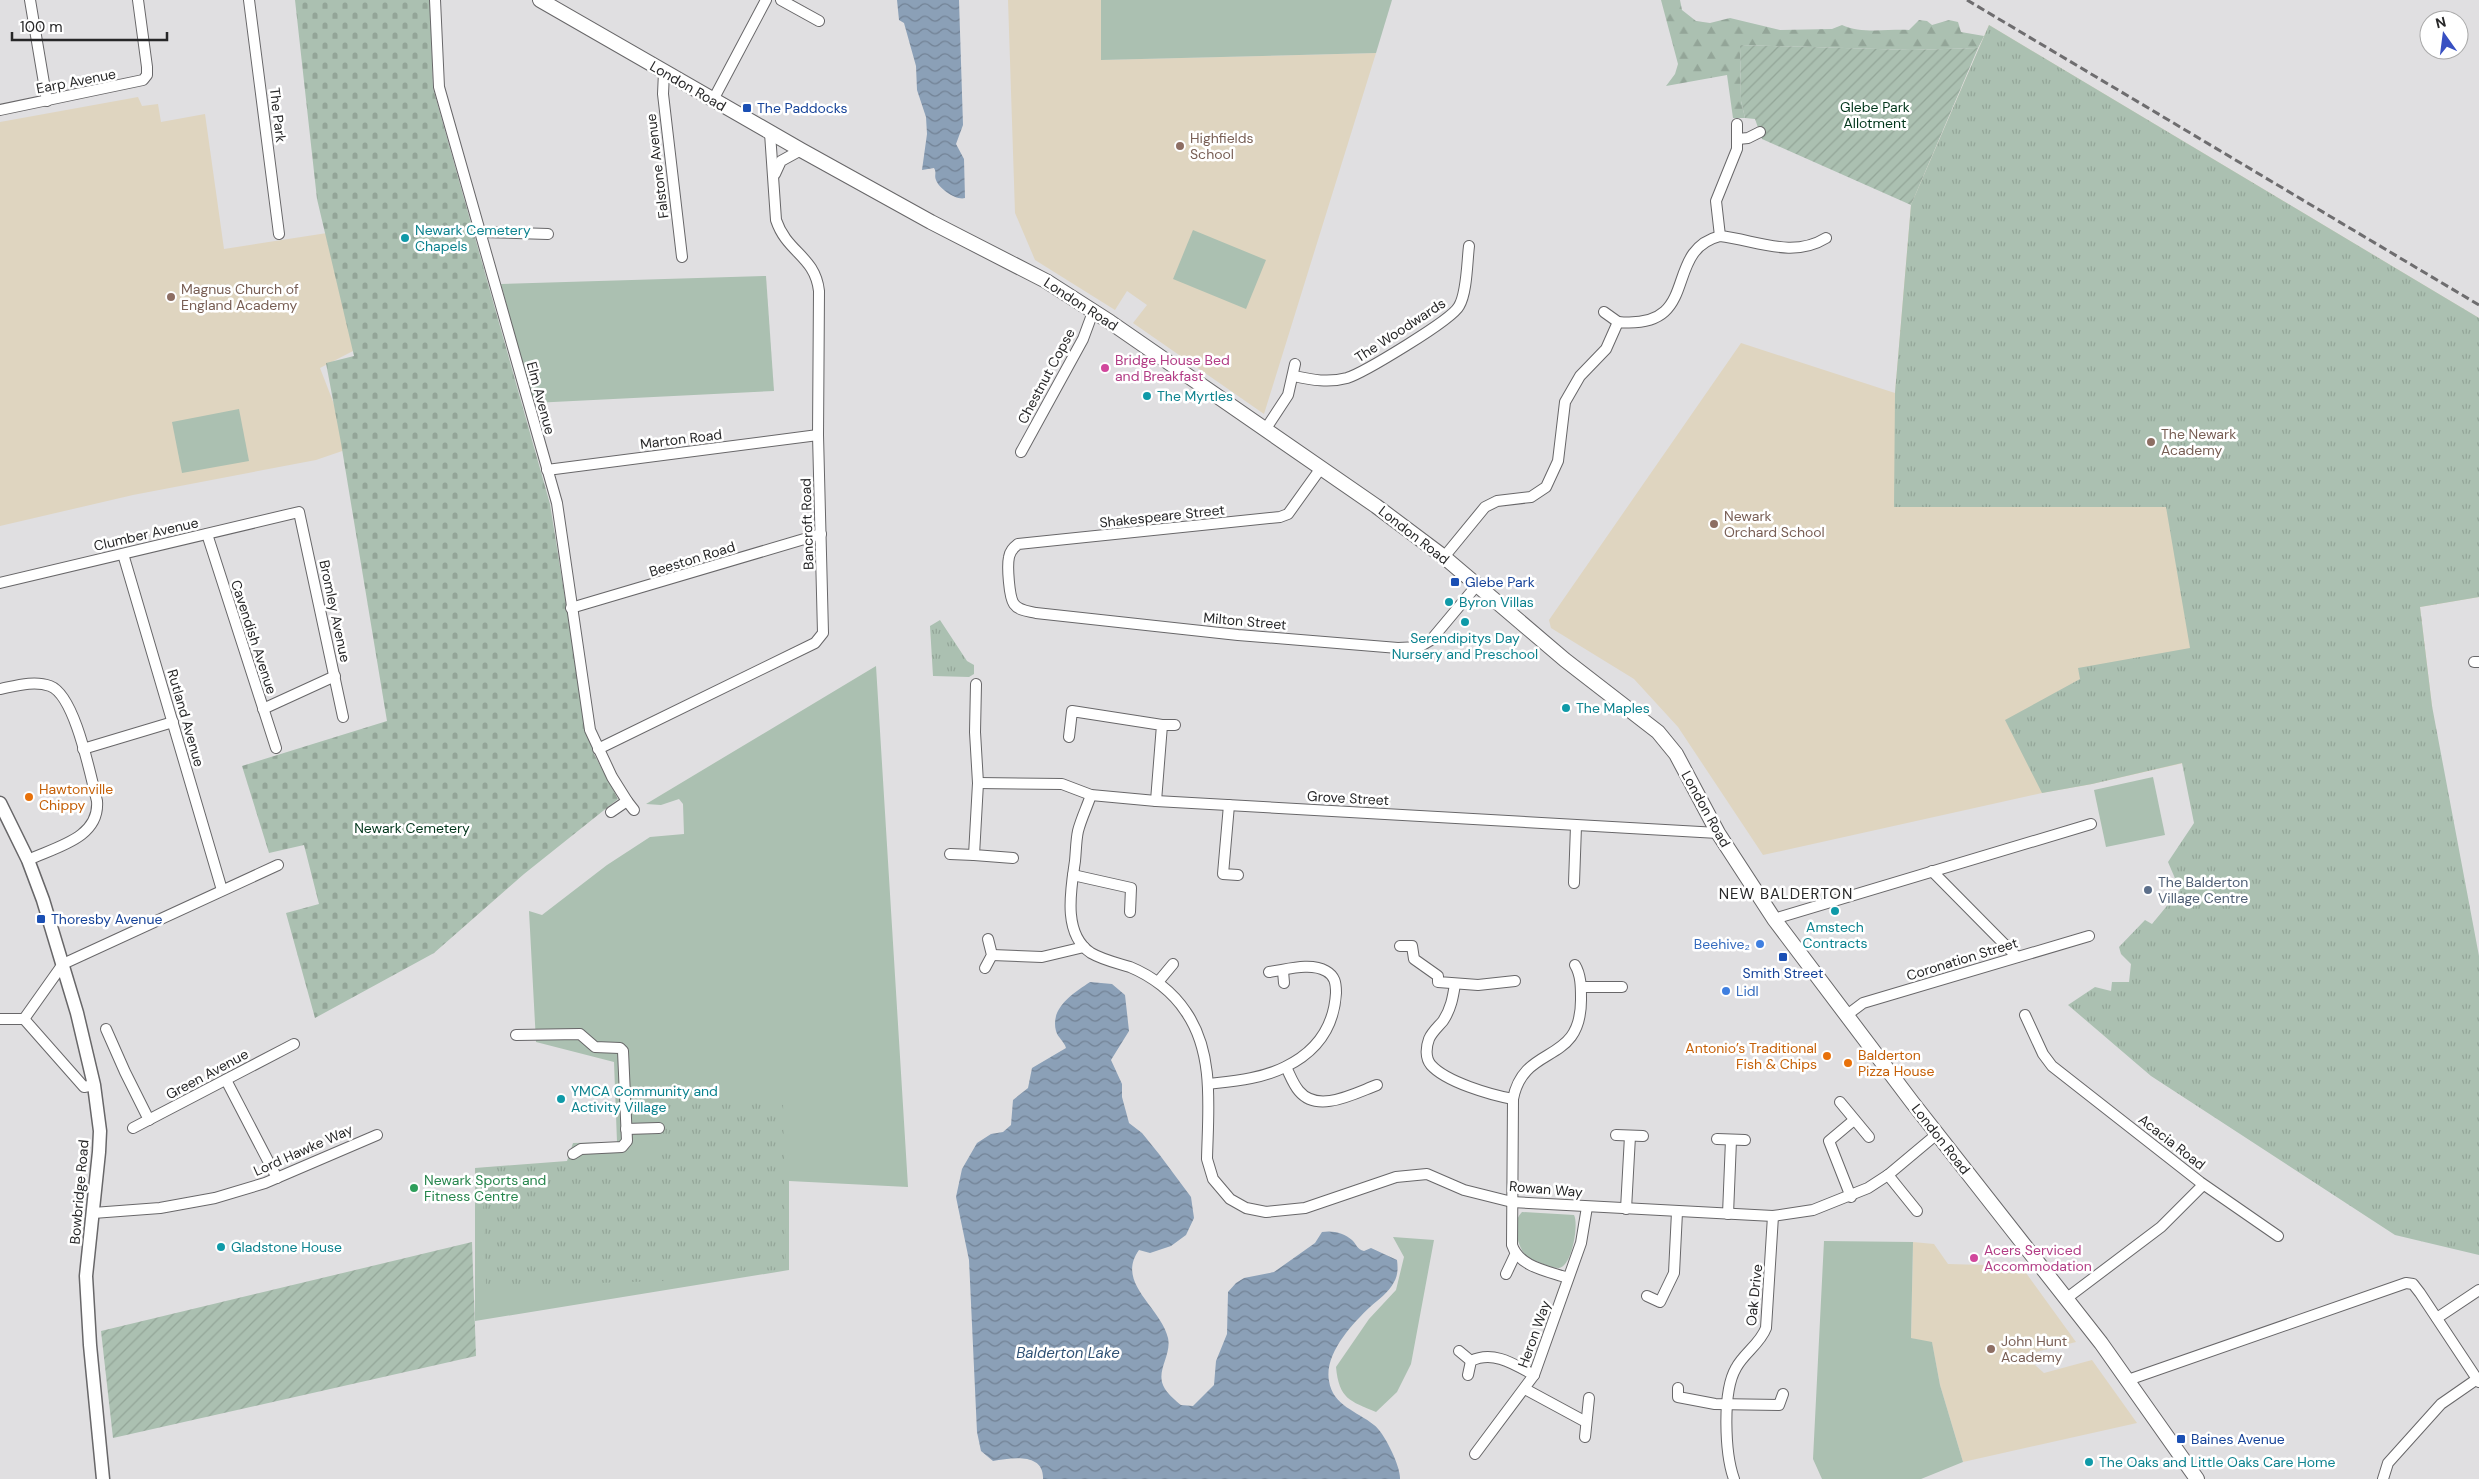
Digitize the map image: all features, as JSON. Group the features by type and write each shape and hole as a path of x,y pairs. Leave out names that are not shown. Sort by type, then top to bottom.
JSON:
{"main road":[{"name":"London Road","path":"540,0 800,150 931,222 1038,276 1093,312 1376,506 1444,557 1536,636 1658,732 1676,754 1718,834 1774,919 1937,1134 2067,1298 2128,1380 2197,1479"}],"street":[{"path":"30,0 47,101"},
{"name":"Earp Avenue","path":"0,110 135,84 143,80 147,74 147,68 138,0"},
{"name":"The Park","path":"249,0 279,234"},
{"name":"Elm Avenue","path":"436,0 439,87 557,503 586,714 598,749 634,810"},
{"path":"713,100 766,0"},
{"path":"781,0 819,21"},
{"name":"Falstone Avenue","path":"664,72 663,94 682,257"},
{"path":"1720,236 1716,213 1717,196 1733,160 1738,139 1737,124"},
{"path":"1738,139 1748,138 1760,132"},
{"name":"Bancroft Road","path":"598,749 820,638 824,628 818,436 818,281 810,265 788,244 779,231 776,220 770,133"},
{"path":"774,175 781,162 800,150"},
{"path":"481,232 548,234"},
{"path":"1604,312 1618,322 1640,323 1650,321 1666,312 1675,298 1693,253 1704,243 1720,236 1784,248 1804,247 1826,238"},
{"name":"The Woodwards","path":"1294,376 1320,381 1348,378 1364,371 1446,320 1459,306 1462,299 1469,246"},
{"name":"Chestnut Copse","path":"1021,452 1084,339 1093,312"},
{"path":"1444,557 1484,507 1496,501 1531,497 1546,487 1558,461 1561,416 1565,402 1580,376 1606,349 1618,322"},
{"path":"1265,430 1284,403 1294,376 1295,364"},
{"name":"Marton Road","path":"547,470 818,436"},
{"name":"Shakespeare Street","path":"1009,578 1009,557 1012,548 1026,543 1237,522 1288,514 1321,468"},
{"name":"Clumber Avenue","path":"0,583 299,512"},
{"name":"Bromley Avenue","path":"299,512 343,717"},
{"name":"Cavendish Avenue","path":"207,534 276,748"},
{"name":"Beeston Road","path":"572,608 821,534"},
{"name":"Rutland Avenue","path":"123,554 222,890"},
{"name":"Milton Street","path":"1009,578 1011,599 1015,606 1022,610 1036,613 1238,635 1398,648 1419,647 1431,640 1477,585"},
{"path":"263,709 335,676"},
{"path":"0,689 39,683 50,686 61,693 70,707 97,801 98,812 94,822 86,832 72,841 28,860"},
{"path":"974,854 978,783 975,732 976,684"},
{"path":"1070,737 1072,711 1175,726"},
{"path":"83,749 173,722"},
{"path":"1156,801 1162,725"},
{"name":"Grove Street","path":"978,783 1062,784 1091,795 1156,801 1718,834"},
{"path":"992,955 1042,957 1084,947 1076,934 1070,901 1078,831 1091,795"},
{"path":"612,812 628,801"},
{"name":"Bowbridge Road","path":"0,803 28,860 44,900 63,964 100,1131 98,1182 86,1276 86,1299 103,1479"},
{"path":"1229,805 1223,874 1238,875"},
{"path":"1774,919 1932,870 2091,824"},
{"path":"1574,882 1576,826"},
{"path":"950,854 1014,858"},
{"path":"24,1019 63,964 278,865"},
{"path":"1932,870 2017,957"},
{"path":"1073,875 1131,888 1130,912"},
{"name":"Coronation Street","path":"1847,1015 1863,1004 2089,936"},
{"path":"985,968 992,955 988,939"},
{"path":"1400,946 1412,946 1414,959 1438,976 1438,982 1478,985 1515,981"},
{"name":"Rowan Way","path":"1084,947 1101,957 1132,968 1158,982 1186,1011 1196,1030 1204,1058 1208,1084 1207,1159 1209,1169 1220,1190 1230,1199 1246,1208 1266,1212 1296,1210 1396,1177 1427,1174 1464,1190 1512,1202 1773,1216 1803,1213 1851,1197 1888,1175 1937,1134"},
{"path":"1158,982 1173,964"},
{"path":"1506,1274 1515,1255 1511,1239 1513,1099 1519,1081 1530,1067 1560,1049 1574,1034 1580,1021 1581,987 1575,965"},
{"path":"1208,1084 1253,1078 1286,1067 1312,1048 1330,1026 1334,1013 1336,988 1333,977 1318,968 1269,972"},
{"path":"1282,971 1284,983"},
{"path":"1455,984 1448,1012 1429,1040 1427,1048 1428,1060 1436,1069 1455,1079 1488,1093 1513,1099"},
{"path":"1581,987 1622,987"},
{"name":"Acacia Road","path":"2025,1015 2043,1054 2052,1066 2203,1185 2278,1236"},
{"path":"0,1018 24,1019 89,1086"},
{"path":"106,1028 149,1120"},
{"path":"516,1035 580,1034 596,1047 620,1048 623,1051 627,1141 622,1147 581,1149 573,1154"},
{"name":"Green Avenue","path":"133,1128 294,1044"},
{"path":"1286,1067 1299,1092 1315,1100 1334,1100 1372,1090"},
{"path":"226,1080 277,1178"},
{"path":"1840,1102 1869,1137"},
{"path":"1851,1197 1828,1142 1854,1120"},
{"path":"626,1129 659,1128"},
{"name":"Lord Hawke Way","path":"93,1213 160,1208 215,1198 277,1178 377,1134"},
{"path":"1616,1135 1643,1136"},
{"path":"1626,1209 1630,1136"},
{"path":"1717,1139 1745,1140"},
{"path":"1728,1214 1732,1140"},
{"path":"1888,1175 1917,1211"},
{"path":"2067,1298 2161,1228 2203,1185"},
{"name":"Heron Way","path":"1475,1454 1534,1375 1581,1243 1587,1207"},
{"path":"1647,1296 1660,1302 1674,1273 1677,1212"},
{"name":"Oak Drive","path":"1734,1479 1727,1457 1728,1404 1734,1370 1766,1328 1773,1216"},
{"path":"1515,1255 1526,1263 1568,1278"},
{"path":"2128,1380 2402,1284 2413,1284 2478,1381 2441,1404 2388,1463 2383,1479"},
{"path":"2437,1318 2479,1290"},
{"path":"1459,1351 1471,1361"},
{"path":"1471,1361 1480,1357 1492,1356 1505,1360 1534,1375"},
{"path":"1468,1376 1471,1361"},
{"path":"1525,1389 1586,1422"},
{"path":"1671,1406 1678,1392 1728,1404 1781,1409 1783,1394"},
{"path":"1585,1437 1589,1398"}],"shaded area":[{"name":"Highfields School","path":"1008,0 1101,0 1101,60 1376,53 1264,414 1133,323 1147,305 1127,291 1115,310 1035,260 1015,213"},
{"name":"The Newark Academy","path":"1989,25 2479,318 2479,597 2420,607 2432,706 2092,784 2042,793 1763,855 1678,727 1634,679 1551,628 1549,620 1741,343 1895,393 1911,205"},
{"name":"Magnus Church of England Academy","path":"138,97 142,106 158,104 161,122 205,114 224,249 327,233 355,350 320,368 351,448 316,460 133,495 0,526 0,122"},
{"name":"John Hunt Academy","path":"1913,1242 1934,1244 1948,1264 2021,1266 2076,1342 2024,1355 2044,1373 2092,1360 2137,1423 1963,1462 1940,1385 1932,1343 1911,1338"}],"green space":[{"name":"Newark Cemetery","path":"295,0 430,0 433,88 550,504 584,716 593,752 618,799 524,874 434,953 315,1018 286,913 319,904 304,845 269,853 242,766 387,721 326,363 354,356 317,199"},
{"path":"1101,0 1392,0 1376,53 1101,60"},
{"path":"1661,0 1680,0 1682,10 1696,21 1710,23 1730,18 1780,30 1832,29 1842,25 1857,29 1909,30 1919,20 1927,21 1932,25 1949,20 1958,22 1961,32 1984,36 1978,48 1911,50 1740,45 1741,101 1745,118 1733,118 1727,75 1666,86 1675,74 1678,64"},
{"name":"The Newark Academy","path":"1989,25 2479,318 2479,597 2420,607 2432,706 2479,956 2479,1255 2395,1235 2151,1076 2068,1005 2095,987 2111,991 2112,982 2129,982 2131,964 2121,954 2119,947 2145,920 2152,924 2180,890 2168,862 2194,823 2182,763 2092,784 2042,793 2005,720 2080,679 2078,668 2190,648 2166,507 1894,507 1895,393 1911,205"},
{"name":"Glebe Park Allotment","path":"1740,45 1911,50 1978,48 1911,205 1762,139 1755,119 1745,118 1741,101"},
{"path":"1193,230 1266,260 1246,309 1173,279"},
{"path":"766,276 774,391 533,403 501,284"},
{"path":"239,409 249,461 182,473 172,422"},
{"path":"940,620 967,661 974,665 974,674 969,677 933,676 930,626"},
{"path":"876,666 908,1187 789,1181 789,1270 475,1321 475,1168 567,1161 573,1143 617,1142 614,1062 536,1042 529,911 542,915 607,865 650,837 684,834 683,804 679,799 661,805 646,804"},
{"path":"2153,777 2165,835 2106,847 2094,790"},
{"path":"661,1101 783,1101 786,1270 665,1273 665,1281 486,1286 482,1168 662,1160"},
{"path":"1522,1212 1574,1215 1575,1235 1571,1253 1564,1266 1559,1268 1551,1267 1526,1257 1516,1235 1516,1222"},
{"path":"1393,1237 1434,1240 1411,1364 1397,1392 1376,1412 1359,1405 1347,1397 1340,1386 1336,1367 1369,1319 1396,1290 1404,1257"},
{"path":"1824,1241 1913,1242 1911,1338 1932,1342 1940,1385 1963,1462 1921,1479 1822,1479 1813,1459"},
{"path":"472,1242 476,1356 113,1438 101,1331"}],"water":[{"path":"897,0 959,0 963,125 956,144 964,159 965,198 958,198 944,190 936,180 934,168 922,170 927,134 926,117 917,90 916,66 904,23 899,20"},
{"name":"Balderton Lake","path":"1090,982 1112,984 1125,995 1129,1031 1111,1060 1122,1084 1122,1097 1129,1123 1142,1133 1191,1197 1194,1218 1186,1235 1171,1246 1150,1253 1139,1250 1133,1262 1132,1273 1136,1284 1164,1327 1168,1338 1168,1351 1161,1376 1165,1389 1181,1405 1193,1406 1214,1385 1216,1361 1227,1334 1228,1292 1236,1283 1244,1278 1274,1272 1315,1243 1322,1232 1330,1231 1342,1234 1364,1251 1371,1248 1397,1260 1397,1274 1392,1286 1363,1314 1335,1350 1331,1360 1329,1381 1335,1396 1341,1402 1378,1429 1395,1458 1400,1479 1043,1479 1042,1470 1038,1464 1032,1461 1017,1458 993,1461 981,1451 977,1432 969,1260 956,1197 962,1169 977,1143 991,1134 1003,1132 1011,1125 1013,1100 1028,1088 1032,1068 1066,1048 1056,1031 1056,1015 1064,1002"}],"railway":[{"path":"1967,0 2479,305"}],"place":[{"name":"The Paddocks","path":"747,108"},
{"name":"Highfields School","path":"1180,146"},
{"name":"Newark Cemetery Chapels","path":"405,238"},
{"name":"Magnus Church of England Academy","path":"171,297"},
{"name":"Bridge House Bed and Breakfast","path":"1105,368"},
{"name":"The Myrtles","path":"1147,396"},
{"name":"The Newark Academy","path":"2151,442"},
{"name":"Newark Orchard School","path":"1714,524"},
{"name":"Glebe Park","path":"1455,582"},
{"name":"Byron Villas","path":"1449,602"},
{"name":"Serendipitys Day Nursery and Preschool","path":"1465,622"},
{"name":"The Maples","path":"1566,708"},
{"name":"Hawtonville Chippy","path":"29,797"},
{"name":"The Balderton Village Centre","path":"2148,890"},
{"name":"Amstech Contracts","path":"1835,911"},
{"name":"Thoresby Avenue","path":"41,919"},
{"name":"Beehive₂","path":"1760,944"},
{"name":"Smith Street","path":"1783,957"},
{"name":"Lidl","path":"1726,991"},
{"name":"Antonio’s Traditional Fish & Chips","path":"1827,1056"},
{"name":"Balderton Pizza House","path":"1848,1063"},
{"name":"YMCA Community and Activity Village","path":"561,1099"},
{"name":"Newark Sports and Fitness Centre","path":"414,1188"},
{"name":"Gladstone House","path":"221,1247"},
{"name":"Acers Serviced Accommodation","path":"1974,1258"},
{"name":"John Hunt Academy","path":"1991,1349"},
{"name":"Baines Avenue","path":"2181,1439"},
{"name":"The Oaks and Little Oaks Care Home","path":"2089,1462"}],"district":[{"name":"NEW BALDERTON","path":"1786,894"}]}
